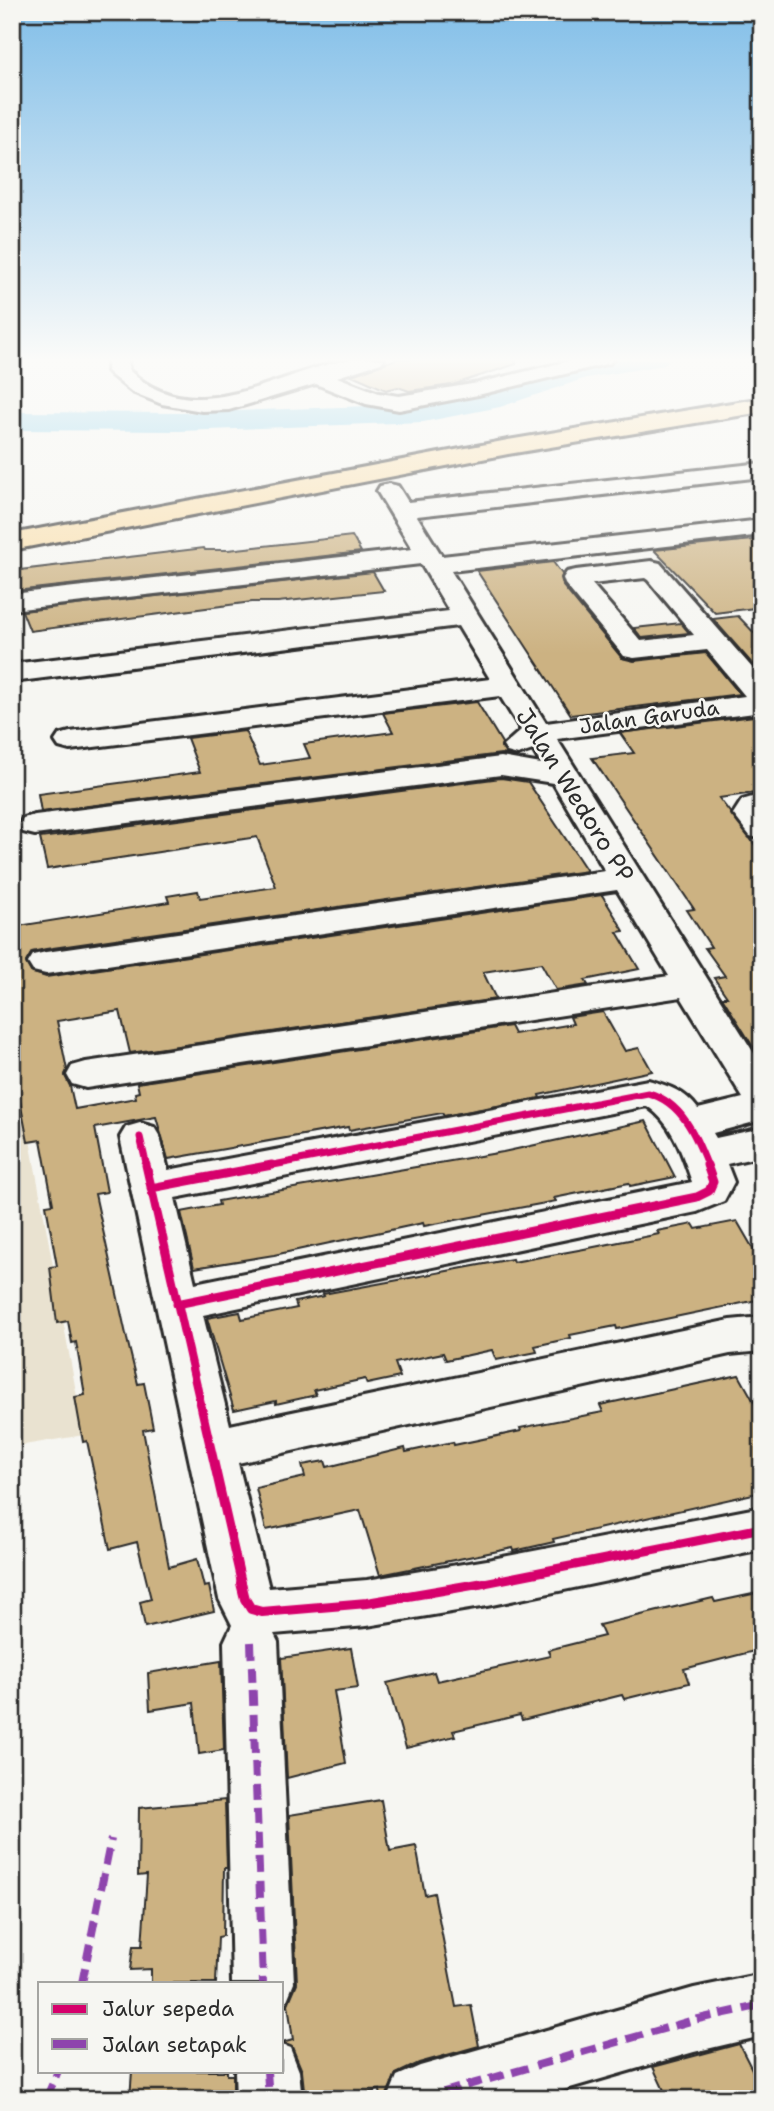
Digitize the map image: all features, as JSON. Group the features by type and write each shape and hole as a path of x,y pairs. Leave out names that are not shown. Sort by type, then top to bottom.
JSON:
{"highway":[{"path":"12,520 345,458"},
{"path":"12,542 453,458"}],"street":[{"name":"Jalan Wedoro PP","path":"762,470 396,500 431,560 478,618 508,686 552,747 626,878 692,984 745,1039 762,1098"},
{"path":"12,602 762,527"},
{"path":"714,641 634,650 595,605 576,578 651,569 714,641 762,700"},
{"path":"12,673 478,618 552,747"},
{"path":"70,741 508,686"},
{"name":"Jalan Garuda","path":"552,747 762,700"},
{"name":"Jalan Garuda","path":"617,731 762,720"},
{"path":"35,825 501,766 537,773 552,747"},
{"path":"501,766 510,751 552,747"},
{"path":"762,804 753,807 748,814 762,829"},
{"path":"46,963 626,878"},
{"path":"86,1075 692,984"},
{"path":"151,1188 648,1093 669,1101 696,1140 713,1182 709,1191 697,1197 177,1304"},
{"path":"696,1140 762,1107"},
{"path":"140,1138 245,1599 251,1609 262,1612 367,1603 487,1583 762,1528"},
{"path":"696,1140 762,1142"},
{"path":"210,1446 211,1449 730,1337 762,1334"},
{"path":"251,1642 263,1982"},
{"path":"420,2099 694,2020 762,2005"},
{"path":"267,2072 269,2099"}],"shaded area":[{"path":"12,1065 30,1140 84,1435 12,1447"}],"building":[{"path":"352,536 361,552 15,591 12,584 12,571 204,548 228,550"},
{"path":"762,539 762,607 715,613 654,550"},
{"path":"553,562 562,574 563,586 622,658 634,661 706,653 740,694 571,715 477,571"},
{"path":"373,572 384,591 278,602 252,602 30,631 22,611"},
{"path":"738,616 762,641 762,675 713,619"},
{"path":"681,623 689,633 642,638 634,628"},
{"path":"477,702 502,743 501,747 510,756 501,754 41,812 38,794 200,772 187,738 245,731 260,765 310,758 304,744 393,732 383,713"},
{"path":"762,715 762,792 719,798 762,854 762,1061 722,997 727,997 714,978 725,976 705,948 711,947 687,910 694,909 592,758 634,753 620,733"},
{"path":"501,778 528,782 587,871 46,949 32,952 26,962 31,972 46,977 602,895 624,931 617,932 639,969 585,980 588,985 556,990 541,963 483,972 496,999 130,1053 120,1011 57,1021 67,1070 65,1076 75,1109 136,1098 135,1093 139,1092 137,1083 510,1026 514,1034 573,1024 570,1017 603,1012 625,1051 639,1048 652,1071 539,1095 540,1098 444,1116 442,1113 349,1130 348,1127 168,1159 156,1117 95,1128 107,1192 95,1194 138,1384 144,1383 153,1428 143,1430 169,1567 197,1559 204,1587 209,1586 214,1611 145,1627 140,1602 151,1599 137,1542 110,1549 87,1441 83,1442 75,1397 85,1395 76,1342 72,1343 68,1321 57,1323 50,1267 57,1266 46,1205 53,1204 41,1140 28,1142 12,1060 12,927 169,902 167,896 198,891 200,898 276,887 257,837 47,869 40,838"},
{"path":"646,1121 675,1177 630,1186 629,1183 554,1198 556,1201 424,1226 423,1223 274,1255 194,1268 181,1212 219,1205 218,1201 503,1152"},
{"path":"737,1221 755,1252 762,1250 762,1299 617,1329 616,1326 570,1335 571,1338 535,1346 537,1352 496,1360 492,1350 446,1360 443,1353 395,1363 400,1377 367,1384 365,1379 314,1390 316,1395 276,1404 276,1401 234,1410 207,1318 240,1312 242,1319 297,1308 295,1302 324,1296 323,1294 512,1259 513,1262 584,1249 659,1234 657,1231 693,1224 696,1229"},
{"path":"739,1375 762,1416 762,1492 553,1539 554,1542 514,1551 513,1548 380,1575 360,1510 266,1530 256,1488 305,1477 302,1465 325,1461 327,1467 405,1448 406,1452 453,1442 454,1445 521,1431 520,1428 603,1412 600,1405"},
{"path":"762,1592 762,1649 684,1669 689,1683 624,1699 622,1695 522,1720 520,1715 453,1731 455,1736 406,1748 387,1683 434,1672 437,1681 550,1656 548,1650 604,1636 599,1625 713,1598 715,1602"},
{"path":"351,1648 358,1688 334,1691 346,1763 287,1778 281,1658"},
{"path":"221,1661 224,1750 199,1754 194,1703 150,1710 148,1673"},
{"path":"225,1800 227,1868 224,1868 223,1936 218,1937 216,1982 151,1982 151,1969 130,1970 133,1946 142,1946 147,1875 138,1876 139,1808"},
{"path":"381,1800 390,1851 416,1846 425,1895 434,1893 456,2007 471,2005 479,2046 419,2063 396,2074 386,2097 381,2098 380,2090 332,2099 305,2099 302,2071 292,2047 284,2044 293,2040 288,2004 297,1983 289,1815"},
{"path":"739,2044 762,2089 762,2099 720,2099 716,2089 692,2099 668,2099 653,2067"},
{"path":"132,2072 227,2072 227,2075 233,2075 233,2099 130,2099"}],"marked path":[{"path":"251,1642 263,1982"},
{"path":"82,1982 111,1839"},
{"path":"420,2099 694,2020 762,2005"},
{"path":"46,2099 58,2072"},
{"path":"267,2072 269,2099"}],"cycle path":[{"path":"151,1188 648,1093 661,1096 682,1115 698,1142 713,1182 709,1191 697,1197 177,1304"},
{"path":"140,1137 245,1599 251,1609 262,1612 367,1603 487,1583 762,1528"}]}
